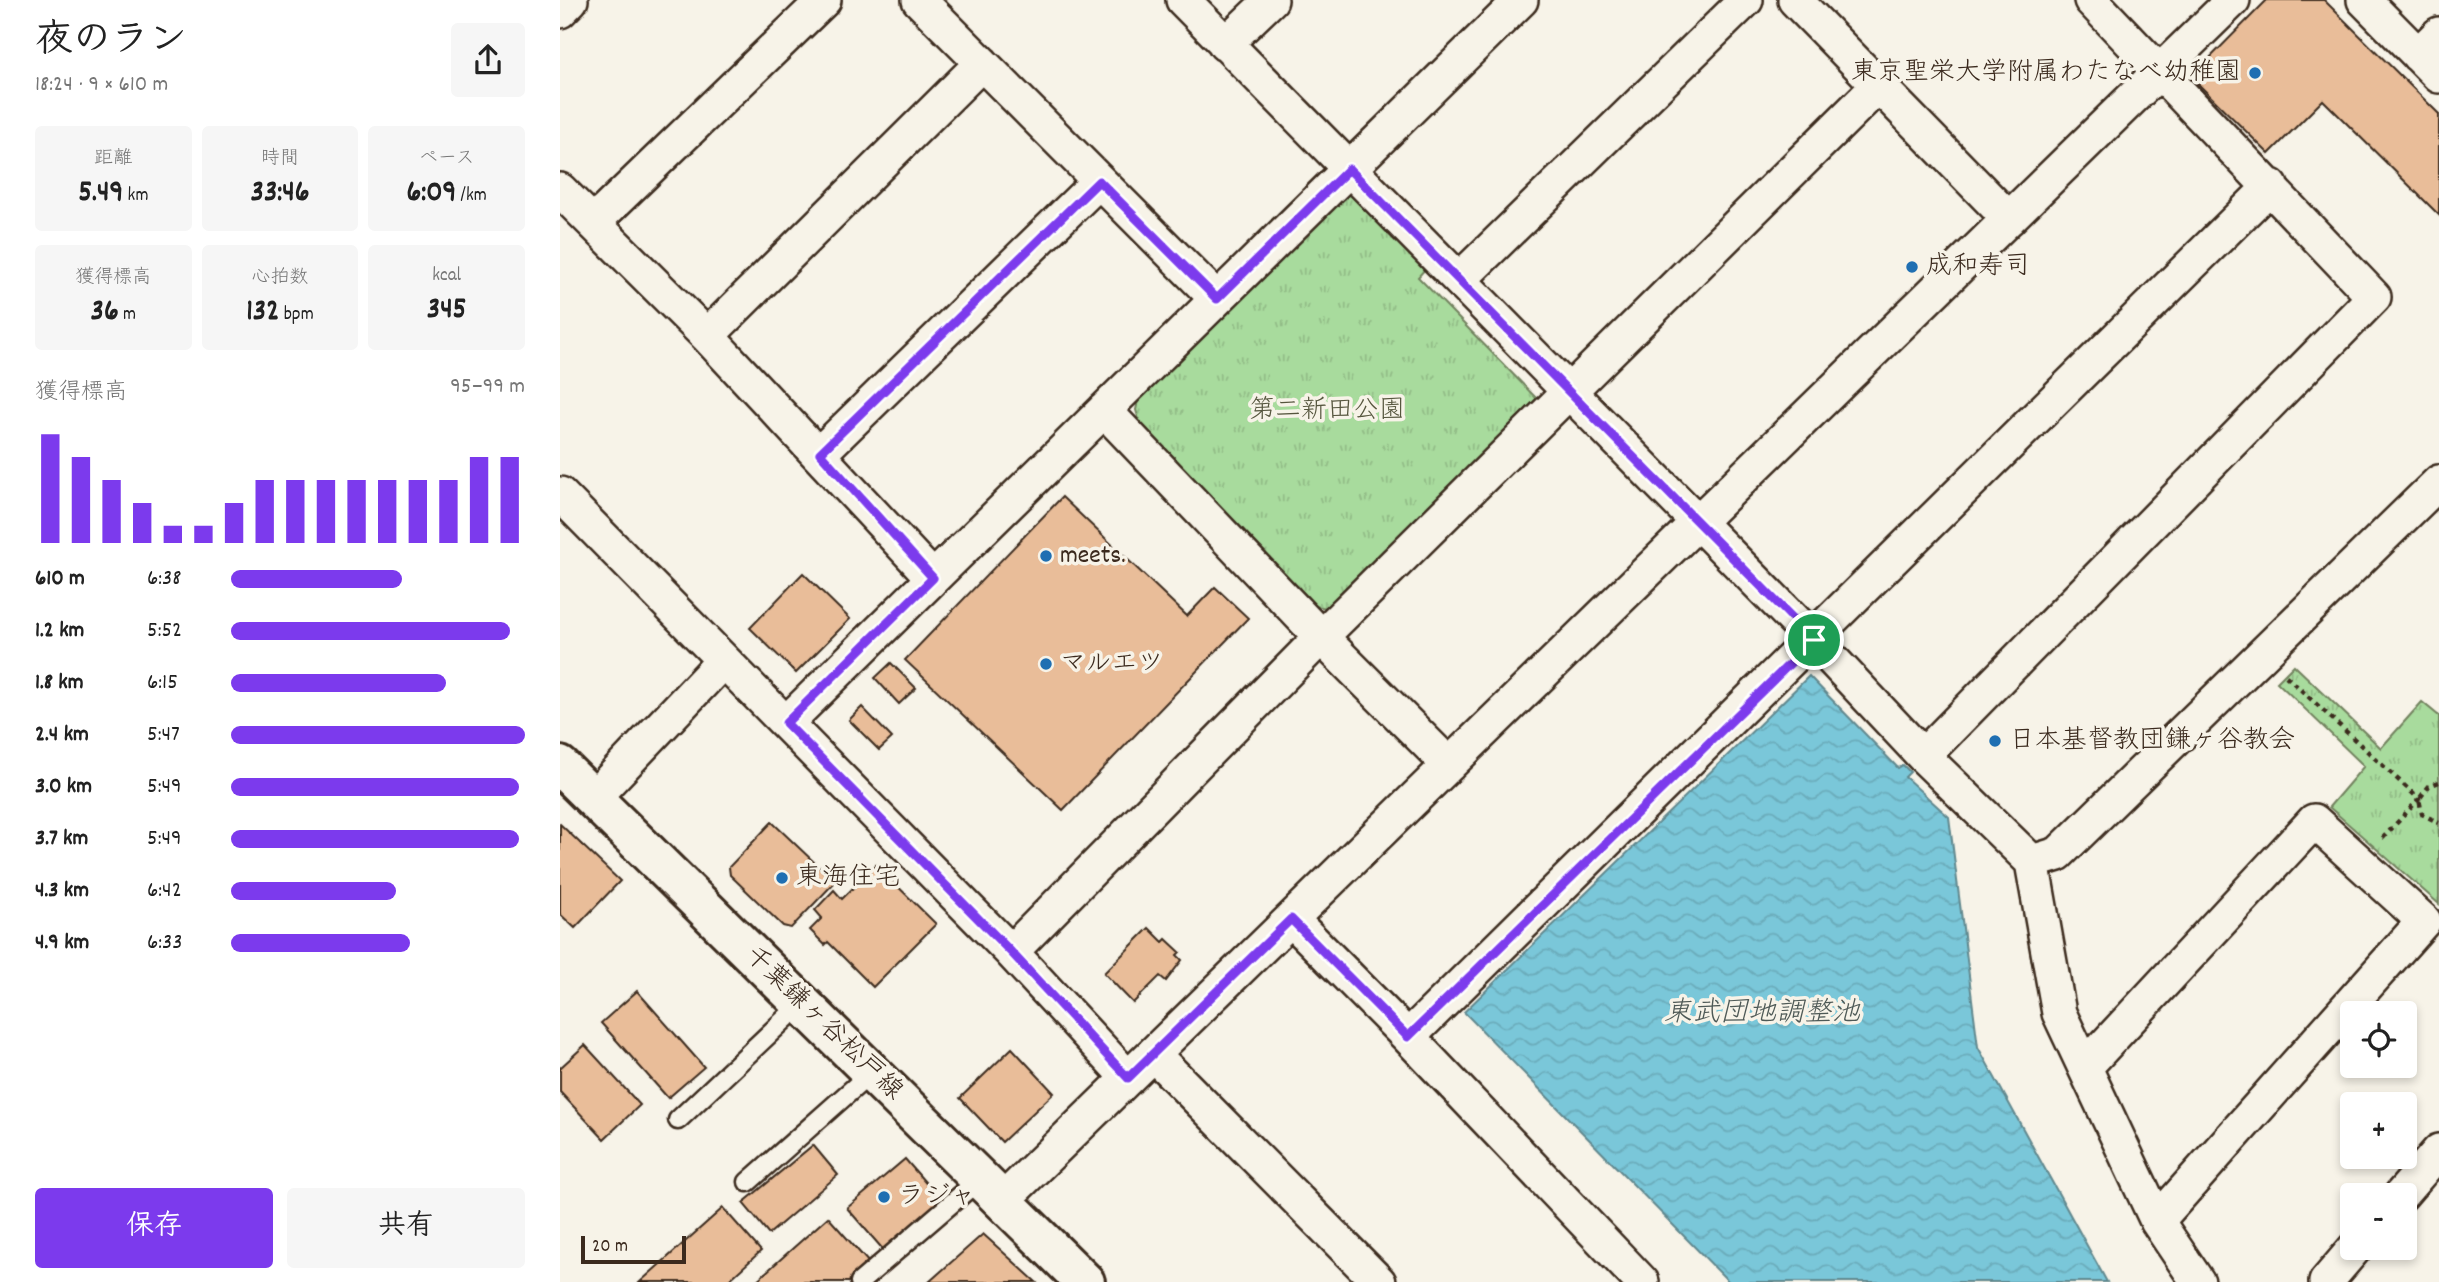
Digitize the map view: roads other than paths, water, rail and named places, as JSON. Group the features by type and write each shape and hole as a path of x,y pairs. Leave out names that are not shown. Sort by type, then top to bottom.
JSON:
{"main road":[{"name":"千葉鎌ヶ谷松戸線","path":"560,766 1086,1282"}],"street":[{"path":"560,10 571,0"},
{"path":"594,222 824,0"},
{"path":"919,0 1217,299"},
{"path":"1183,0 1814,640 1923,756 2032,862 2059,1013 2157,1221 2198,1282"},
{"path":"1225,44 1271,0"},
{"path":"786,723 1521,0"},
{"path":"1460,279 1746,0"},
{"path":"1795,0 2009,219"},
{"path":"1923,756 2374,297 2091,0"},
{"path":"992,1189 1128,1078 2233,0"},
{"path":"2364,0 2432,55"},
{"path":"708,336 982,63"},
{"path":"1011,952 1321,637 1878,86"},
{"path":"820,453 1099,181"},
{"path":"1408,1037 2271,187"},
{"path":"560,190 708,336 820,453 933,578"},
{"path":"1104,410 1321,637 1449,765"},
{"path":"2032,862 2058,854 2439,482"},
{"path":"560,494 1011,952 1128,1078"},
{"path":"592,799 723,661"},
{"path":"2085,1066 2314,821 2424,921 2157,1221"},
{"path":"1291,919 1642,1282"},
{"path":"1153,1054 1379,1282"},
{"path":"2411,1183 2439,1151"},
{"path":"2326,1282 2345,1260"}],"lane":[{"path":"678,1121 802,1003"},
{"path":"748,1182 872,1072"},
{"path":"860,1282 992,1189"}],"water":[{"name":"東武団地調整池","path":"1809,676 1898,768 1903,765 1910,772 1905,777 1949,817 1978,1047 2107,1282 1729,1282 1464,1012"}],"place":[{"name":"東京聖栄大学附属わたなべ幼稚園","path":"2255,73"},
{"name":"成和寿司","path":"1912,267"},
{"name":"meets.","path":"1046,556"},
{"name":"マルエツ","path":"1046,664"},
{"name":"日本基督教団鎌ヶ谷教会","path":"1995,741"},
{"name":"東海住宅","path":"782,878"},
{"name":"ラジャ","path":"884,1197"}],"park label":[{"name":"第二新田公園","path":"1327,411"}]}
